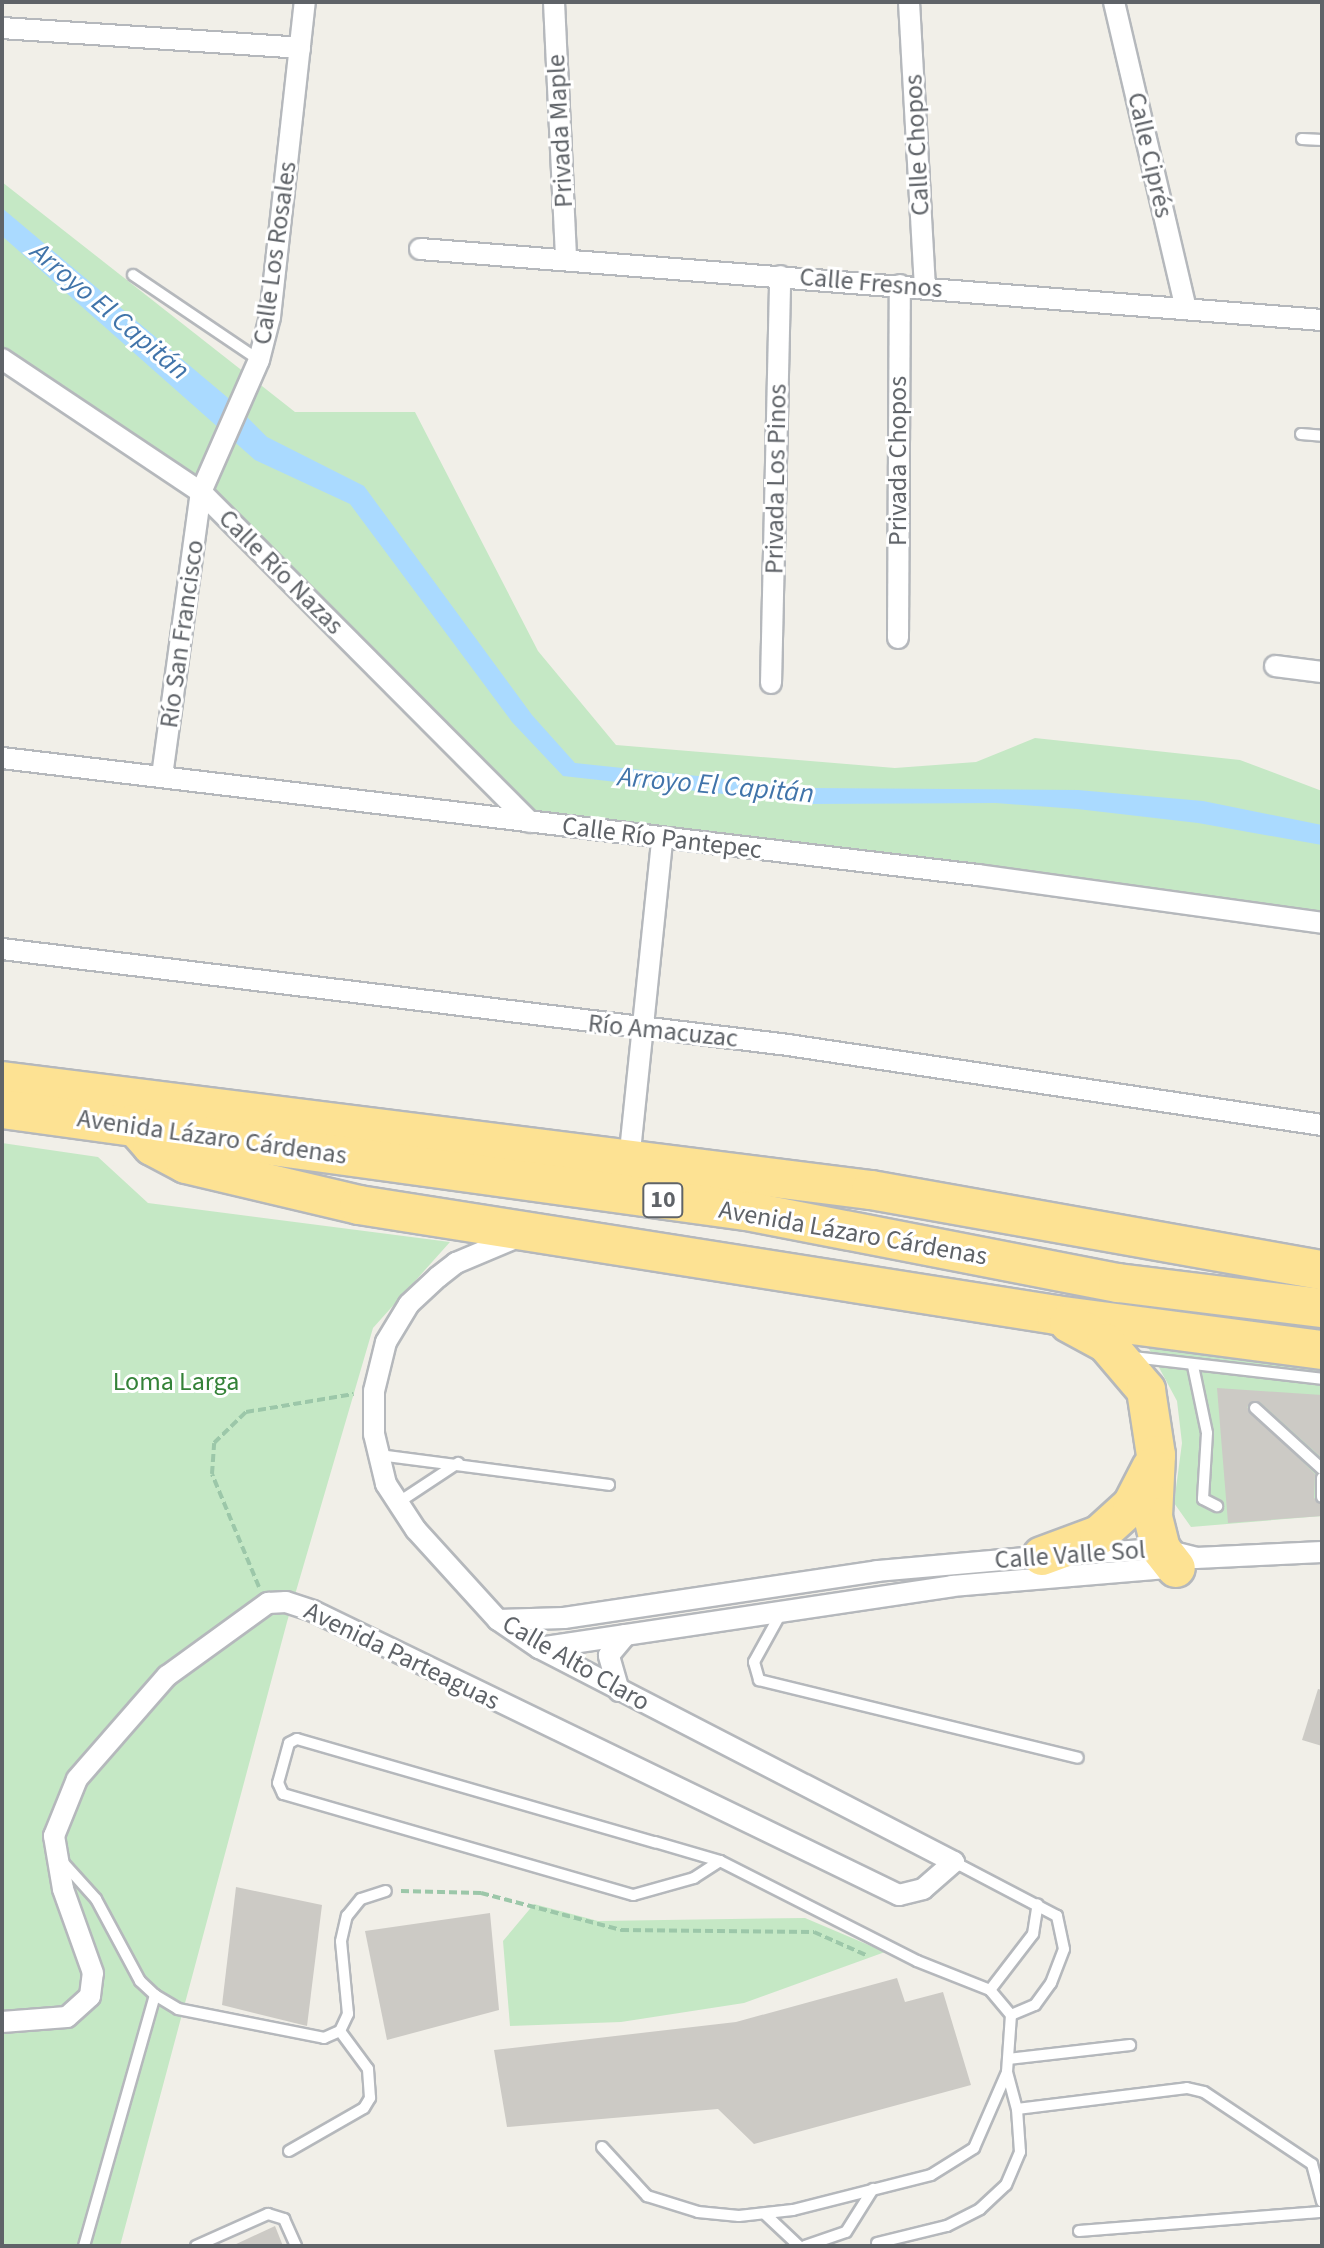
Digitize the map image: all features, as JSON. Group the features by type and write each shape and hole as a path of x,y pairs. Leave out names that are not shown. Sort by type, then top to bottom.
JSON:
{"highway":[{"name":"Avenida Lázaro Cárdenas","path":"2,1081 871,1190 1322,1270"},
{"name":"Avenida Lázaro Cárdenas","path":"2,1109 133,1124 747,1211 1118,1283 1322,1308"},
{"path":"133,1124 152,1146 186,1164 359,1205 1056,1315 1322,1350"},
{"path":"1056,1315 1119,1355 1146,1390 1156,1455 1153,1517 1178,1559"},
{"path":"1042,1556 1099,1535 1122,1516 1141,1491 1156,1455"}],"street":[{"name":"Calle Los Rosales","path":"201,492 259,360 277,270 305,2"},
{"name":"Privada Maple","path":"554,2 566,259"},
{"name":"Calle Chopos","path":"909,2 925,287"},
{"name":"Calle Ciprés","path":"1114,2 1186,309"},
{"path":"2,28 300,48"},
{"name":"Calle Fresnos","path":"420,249 1322,320"},
{"name":"Privada Los Pinos","path":"771,683 780,276"},
{"name":"Privada Chopos","path":"898,638 900,285"},
{"name":"Calle Río Nazas","path":"2,359 201,492 530,822"},
{"name":"Río San Francisco","path":"162,776 201,492"},
{"path":"1275,666 1322,672"},
{"name":"Calle Río Pantepec","path":"2,758 662,840 978,875 1322,923"},
{"path":"629,1161 662,840"},
{"name":"Río Amacuzac","path":"2,949 788,1045 1322,1125"},
{"name":"Calle Alto Claro","path":"531,1232 456,1263 409,1304 386,1342 374,1391 379,1455 386,1484 416,1530 498,1620 539,1648 954,1862"},
{"path":"1178,1559 1322,1552"},
{"name":"Calle Valle Sol","path":"498,1620 564,1618 877,1571 1042,1556 1178,1559"},
{"name":"Calle Valle Sol","path":"539,1648 952,1586 1178,1559"},
{"name":"Avenida Parteaguas","path":"2,2022 67,2017 90,1996 91,1966 56,1855 58,1821 99,1748 167,1676 268,1603 286,1602 313,1611 899,1895 916,1893 954,1862"},
{"path":"619,1691 609,1655 626,1635"}],"lane":[{"path":"1302,139 1322,140"},
{"path":"133,275 259,360"},
{"path":"1301,434 1322,436"},
{"path":"1119,1355 1322,1379"},
{"path":"1193,1366 1207,1433 1203,1499 1217,1506"},
{"path":"1255,1408 1322,1469"},
{"path":"379,1455 609,1485"},
{"path":"399,1502 458,1463"},
{"path":"1322,1478 1322,1497"},
{"path":"782,1611 754,1662 759,1680 1078,1758"},
{"path":"720,1861 694,1878 633,1895 283,1794 278,1783 289,1743 297,1739 720,1861 917,1961 990,1990 1011,2015 1007,2072 1017,2109 1020,2152 1006,2185 980,2209 947,2226 877,2243"},
{"path":"56,1855 96,1899 140,1981 155,1995 178,2009 324,2038 340,2031 348,2014 341,1941 347,1916 361,1899 386,1891"},
{"path":"954,1862 1057,1916 1064,1949 1051,1983 1035,2005 1011,2015"},
{"path":"990,1990 1033,1934 1038,1904"},
{"path":"84,2246 155,1995"},
{"path":"289,2151 364,2108 370,2098 368,2069 340,2031"},
{"path":"1008,2059 1130,2045"},
{"path":"602,2147 647,2196 698,2212 766,2215 931,2175 965,2158 1007,2072"},
{"path":"1017,2109 1199,2090 1312,2164 1322,2202"},
{"path":"766,2215 802,2246 846,2232 873,2189"},
{"path":"1079,2231 1322,2212"},
{"path":"196,2246 268,2214 284,2219 296,2246"}],"path":[{"path":"268,1603 239,1548 212,1474 214,1443 246,1412 374,1391"},
{"path":"386,1891 481,1893 621,1930 814,1932 870,1956"}],"green space":[{"path":"2,182 295,412 415,412 538,651 616,745 895,768 976,762 1035,738 1240,760 1322,791 1322,924 530,822 201,492 2,359"},
{"name":"Loma Larga","path":"2,1143 98,1157 148,1203 450,1242 373,1328 287,1622 120,2246 2,2246"},
{"path":"1148,1347 1322,1364 1322,1516 1191,1527 1174,1503 1182,1443 1177,1401"},
{"path":"534,1904 598,1921 805,1918 885,1952 744,2003 621,2022 510,2026 503,1941"}],"water":[{"name":"Arroyo El Capitán","path":"2,208 227,397 267,437 364,486 532,715 575,763 812,788 1078,790 1203,801 1322,825 1322,845 1198,823 1077,809 996,803 812,804 563,776 512,722 350,504 255,460 2,236"}],"building":[{"path":"1217,1388 1322,1395 1322,1458 1260,1402 1247,1407 1315,1474 1314,1498 1322,1505 1322,1516 1228,1523"},
{"path":"1318,1689 1322,1690 1322,1746 1302,1740"},
{"path":"236,1887 322,1905 307,2026 222,2005"},
{"path":"490,1913 499,2010 387,2040 365,1931"},
{"path":"897,1978 905,2002 943,1992 971,2085 754,2144 718,2109 507,2127 494,2050 736,2022"},
{"path":"275,2226 283,2246 232,2246"}]}
